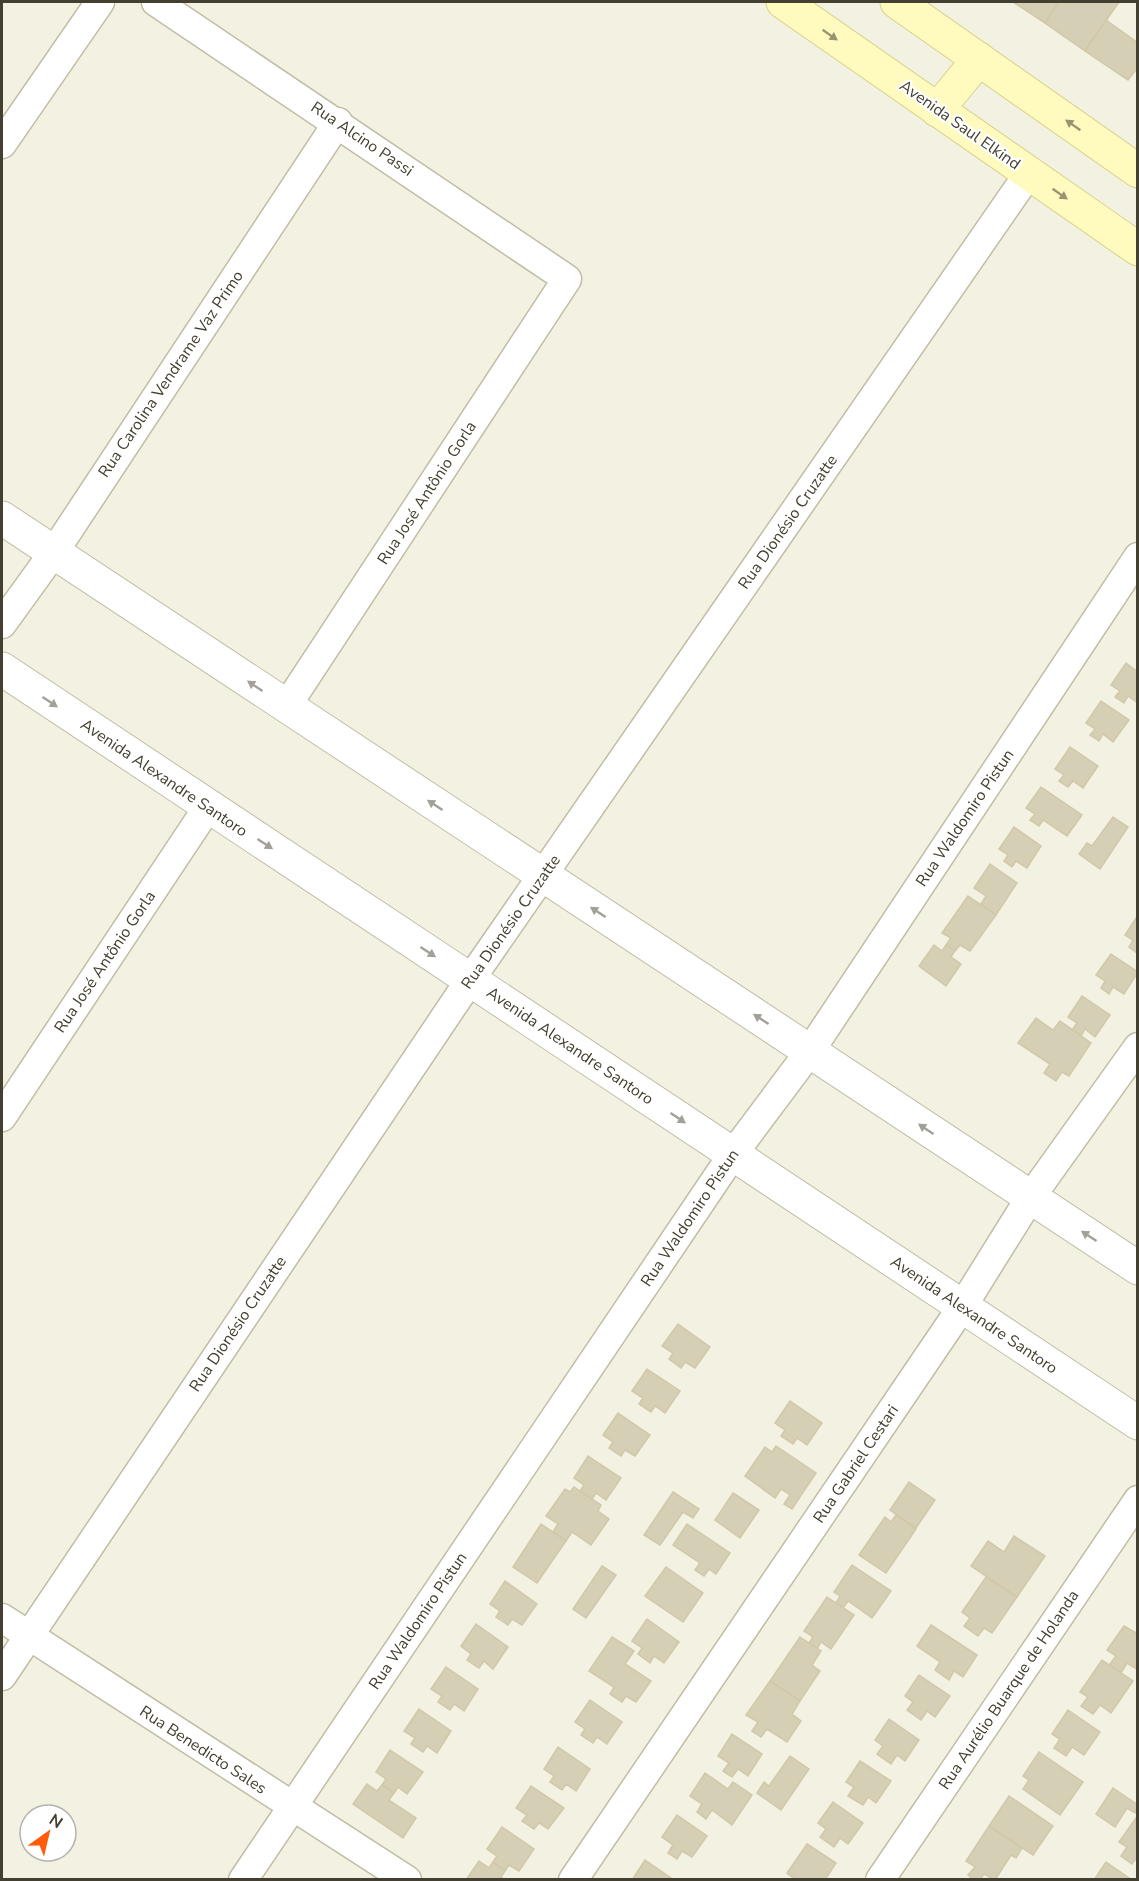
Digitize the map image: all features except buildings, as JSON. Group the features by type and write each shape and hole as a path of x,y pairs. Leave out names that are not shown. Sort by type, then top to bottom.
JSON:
{"main road":[{"name":"Avenida Saul Elkind","path":"783,2 1137,249"},
{"path":"897,2 1137,171"},
{"path":"937,110 979,59"}],"street":[{"path":"2,144 100,2"},
{"name":"Rua Alcino Passi","path":"156,2 339,122 567,279"},
{"name":"Rua Carolina Vendrame Vaz Primo","path":"2,624 54,552 339,122"},
{"name":"Rua Dionésio Cruzatte","path":"2,1676 470,980 1029,173"},
{"name":"Rua José Antônio Gorla","path":"286,707 567,279"},
{"path":"2,518 1137,1268"},
{"name":"Rua Waldomiro Pistun","path":"243,1880 733,1154 810,1052 1137,557"},
{"name":"Avenida Alexandre Santoro","path":"2,669 1137,1423"},
{"name":"Rua José Antônio Gorla","path":"2,1117 208,807"},
{"name":"Rua Gabriel Cestari","path":"573,1880 962,1307 1030,1198 1137,1047"},
{"name":"Rua Aurélio Buarque de Holanda","path":"880,1880 1137,1500"},
{"name":"Rua Benedicto Sales","path":"2,1618 28,1637 407,1880"}]}
